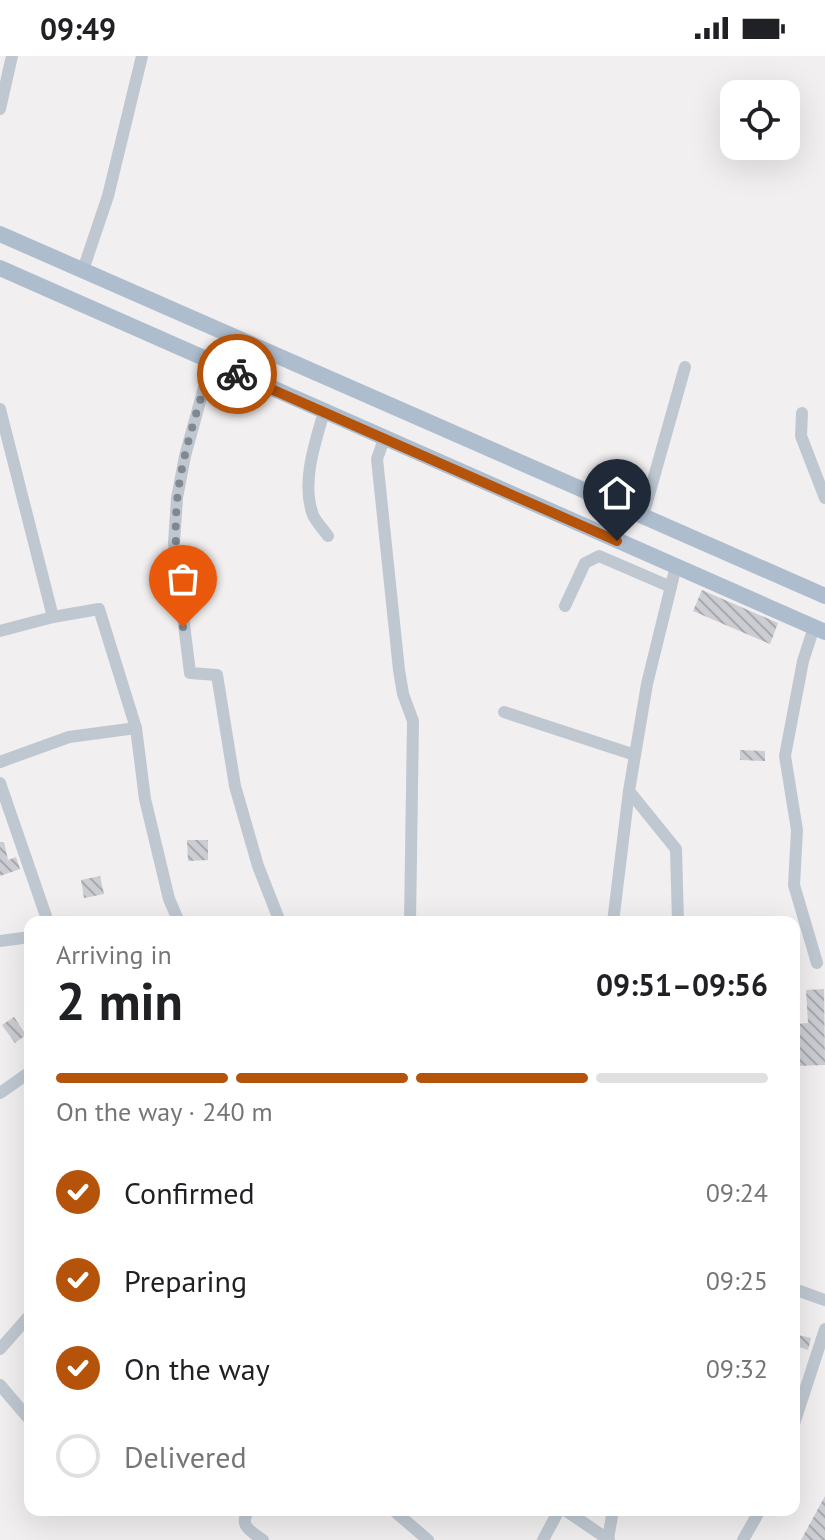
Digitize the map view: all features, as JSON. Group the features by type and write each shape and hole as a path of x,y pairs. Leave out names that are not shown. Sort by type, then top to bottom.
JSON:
{"main road":[{"path":"0,234 825,596"},
{"path":"0,268 820,630"}],"street":[{"path":"0,109 12,56"},
{"path":"83,270 108,196 142,56"},
{"path":"211,362 185,456 177,498 174,543 186,654 190,673 217,675 235,786 258,866 278,916"},
{"path":"643,516 685,367"},
{"path":"0,409 53,617"},
{"path":"324,412 313,450 309,497 314,517 328,536"},
{"path":"802,413 801,436 825,498"},
{"path":"384,439 377,459 392,615 403,694 413,721 410,916"},
{"path":"565,606 585,563 599,556 671,587"},
{"path":"614,916 629,791 647,684 676,566"},
{"path":"0,631 99,609 136,728 145,799 169,899 176,916"},
{"path":"817,963 794,885 797,830 785,756 803,661 820,630"},
{"path":"504,712 635,755"},
{"path":"0,762 69,737 136,728"},
{"path":"0,783 5,816 46,916"},
{"path":"629,791 676,849 678,916"},
{"path":"0,941 24,938"},
{"path":"0,1093 24,1076"},
{"path":"800,1291 825,1300"},
{"path":"0,1349 24,1322"},
{"path":"800,1401 825,1329"},
{"path":"0,1385 24,1413"},
{"path":"245,1516 247,1529 263,1540"},
{"path":"399,1516 419,1537"},
{"path":"543,1540 556,1516"},
{"path":"574,1516 609,1540 612,1516"},
{"path":"743,1540 757,1516"}],"building":[{"path":"702,590 778,623 770,644 693,611"},
{"path":"740,750 765,751 765,761 740,760"},
{"path":"187,840 208,840 208,860 188,861"},
{"path":"0,842 4,842 8,860 16,857 20,869 0,876"},
{"path":"100,876 104,894 84,898 81,880"},
{"path":"824,989 825,1065 800,1066 800,1024 808,1023 806,990"},
{"path":"14,1017 24,1036 15,1043 2,1025"},
{"path":"800,1335 811,1338 808,1350 800,1347"},
{"path":"825,1496 825,1540 801,1540"}],"way so far":[{"path":"183,627 174,543 177,498 185,456 211,362 237,374"}],"route":[{"path":"237,374 617,541"}]}
